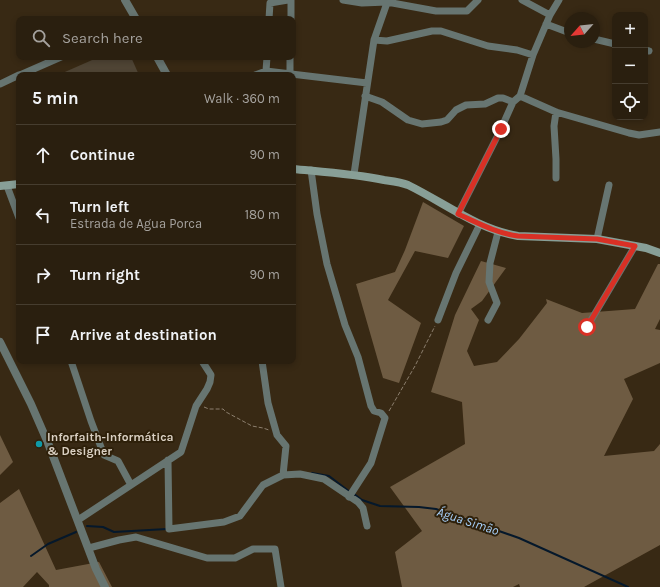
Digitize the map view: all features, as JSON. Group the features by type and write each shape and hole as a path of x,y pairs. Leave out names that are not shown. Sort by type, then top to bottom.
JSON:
{"main road":[{"path":"296,169 354,174 406,184 458,214 498,232 518,236 597,239 635,246 660,253"},
{"path":"4,186 16,184"}],"street":[{"path":"125,0 134,16"},
{"path":"269,16 270,3 290,0 291,16"},
{"path":"343,0 362,3 387,1 436,11 467,11 478,0"},
{"path":"522,0 550,15"},
{"path":"458,214 513,102 520,96 533,55 550,15 559,0"},
{"path":"354,174 374,40 387,1"},
{"path":"546,24 564,31"},
{"path":"374,40 387,41 432,31 441,31 488,46 517,50 533,55"},
{"path":"600,40 612,43"},
{"path":"26,72 54,60"},
{"path":"159,60 165,72"},
{"path":"267,60 266,71 274,72"},
{"path":"290,60 290,72"},
{"path":"296,75 367,83"},
{"path":"0,84 16,76"},
{"path":"365,96 382,102 408,120 422,124 446,120 456,110 466,105 485,104 498,98 503,98 513,102"},
{"path":"520,96 556,112 634,134 660,132"},
{"path":"556,112 554,126 556,178"},
{"path":"311,170 317,214 327,264 345,325 358,357 371,406 374,411 381,413 385,418 371,463 349,497"},
{"path":"597,239 609,185"},
{"path":"4,186 16,212"},
{"path":"438,320 456,273 480,224"},
{"path":"488,320 497,303 489,282 490,264 498,232"},
{"path":"587,327 635,246"},
{"path":"0,342 46,436 96,569 105,587"},
{"path":"72,364 104,455 118,461 131,485"},
{"path":"78,520 181,452 196,406 207,389 210,375 204,364"},
{"path":"262,364 268,403 276,434 286,446 283,475"},
{"path":"168,460 169,529 224,522 240,516 263,485 283,475 300,474 324,479 358,502 363,508 367,526"},
{"path":"89,548 136,536 207,558 235,558 253,550 274,549 281,587"}],"path":[{"path":"385,418 415,366 438,320"},
{"path":"198,404 209,409 223,409 252,426 263,428 276,434"}],"shaded area":[{"path":"92,60 132,60 138,72 65,72"},
{"path":"423,202 464,226 448,258 415,251 388,300 421,323 399,383 383,378 356,284 395,272"},
{"path":"481,261 506,268 482,301 471,309 479,320 467,351 474,366 497,362 519,339 547,303 546,299 582,313 635,309 658,264 660,264 660,319 655,329 660,330 660,363 624,379 633,399 604,456 654,451 660,444 660,545 584,587 520,587 519,584 513,587 402,587 395,552 422,531 390,487 465,444 462,402 431,392 455,315"},
{"path":"0,435 13,462 0,475"},
{"path":"19,489 56,570 99,562 112,587 49,587 49,585 37,572 23,587 0,587 0,503"}],"waterway":[{"name":"Água Simão","path":"312,473 329,476 350,492"},
{"name":"Água Simão","path":"354,494 362,500 380,506 436,509 519,538 628,587"},
{"path":"87,526 103,527 114,532 167,529"},
{"path":"31,556 48,544 76,532"}],"place":[{"name":"Inforfaith-Informática & Designer","path":"39,444"}],"route":[{"path":"501,129 458,214 508,235 597,239 635,246 587,327"}]}
